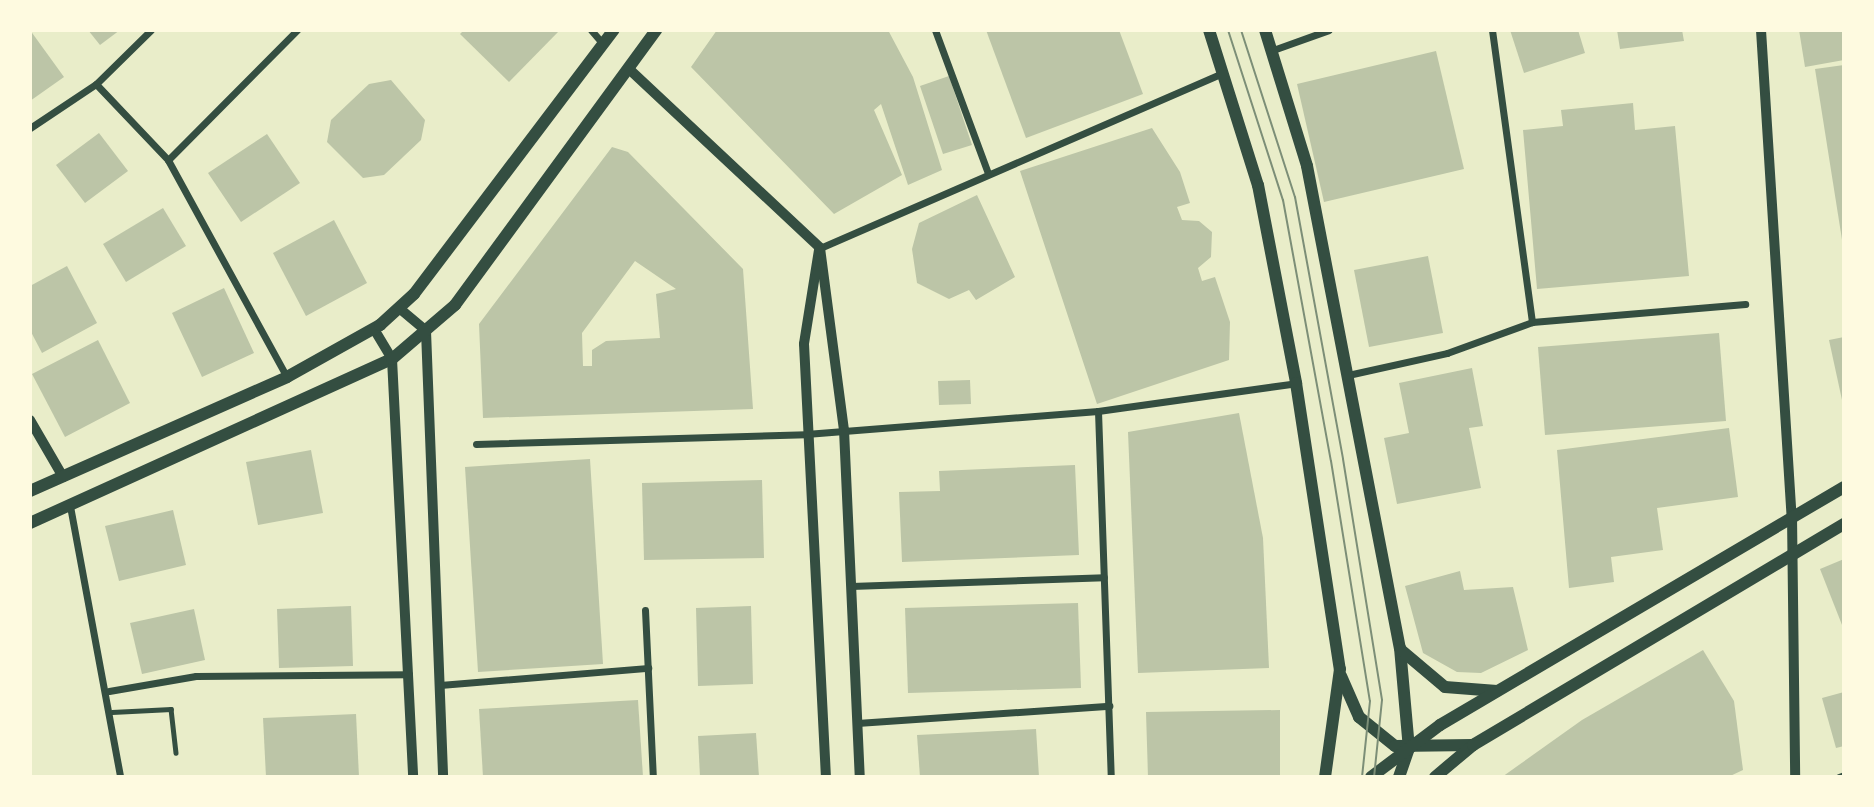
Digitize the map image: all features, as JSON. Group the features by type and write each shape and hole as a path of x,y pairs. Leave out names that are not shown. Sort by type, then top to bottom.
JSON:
{"main road":[{"path":"30,491 287,377 374,329 399,308 614,30"},
{"path":"30,523 392,359 455,305 656,30"},
{"path":"1209,30 1258,185 1296,383 1340,669 1359,717 1381,738 1409,748 1473,745"},
{"path":"1265,30 1307,166 1400,648 1409,748 1399,777"},
{"path":"1371,777 1409,748 1497,691 1844,487"},
{"path":"1435,777 1473,745 1791,553 1844,524"},
{"path":"1400,648 1420,672 1445,687 1497,691"},
{"path":"1325,777 1340,669"}],"street":[{"path":"30,128 96,83 151,30"},
{"path":"168,160 297,30"},
{"path":"591,30 603,44"},
{"path":"935,30 988,173"},
{"path":"1273,50 1329,30"},
{"path":"1492,30 1532,322"},
{"path":"1761,30 1792,516 1795,777"},
{"path":"629,69 820,248 844,430 860,777"},
{"path":"820,248 988,173 1223,74"},
{"path":"96,83 168,160 287,377"},
{"path":"820,248 804,344 806,434 827,777"},
{"path":"1348,375 1447,353 1532,322 1745,304"},
{"path":"399,308 426,331 443,777"},
{"path":"374,329 392,359 413,777"},
{"path":"476,444 806,434 1098,411 1296,383"},
{"path":"1098,411 1111,777"},
{"path":"30,420 63,477"},
{"path":"69,506 109,691 120,777"},
{"path":"851,586 1104,577"},
{"path":"645,610 653,777"},
{"path":"440,685 648,668"},
{"path":"109,691 196,676 409,674"},
{"path":"857,723 1109,706"},
{"path":"1839,777 1844,775"}],"lane":[{"path":"112,712 171,709 176,753"}],"building":[{"path":"30,30 64,77 30,101"},
{"path":"88,30 120,30 100,45"},
{"path":"464,30 559,31 509,82 460,34"},
{"path":"717,30 888,30 913,77 942,170 908,185 881,104 874,110 902,175 834,214 691,67"},
{"path":"986,30 1119,30 1143,94 1026,138"},
{"path":"1510,30 1578,30 1585,53 1524,73"},
{"path":"1617,30 1682,30 1684,41 1620,49"},
{"path":"1799,30 1844,30 1844,60 1805,67"},
{"path":"1436,51 1464,169 1324,202 1297,84"},
{"path":"1844,65 1844,246 1843,246 1815,69"},
{"path":"949,76 972,145 943,154 920,86"},
{"path":"391,80 425,120 421,140 384,175 363,178 327,142 331,120 369,84"},
{"path":"1633,103 1635,130 1675,126 1689,276 1537,289 1523,130 1563,126 1561,110"},
{"path":"1152,128 1180,172 1190,203 1177,207 1182,220 1199,221 1212,232 1211,257 1198,268 1202,281 1215,277 1230,322 1229,360 1097,404 1020,171"},
{"path":"99,133 128,171 85,203 56,165"},
{"path":"267,134 300,183 241,222 208,173"},
{"path":"612,147 628,152 743,269 753,409 483,418 479,324","holes":["635,261 676,289 656,294 660,338 606,341 592,350 592,366 583,366 582,333"]},
{"path":"977,195 1015,277 976,300 969,290 949,299 917,283 912,249 919,223"},
{"path":"163,208 186,246 126,282 103,244"},
{"path":"334,220 367,283 306,316 273,253"},
{"path":"1428,256 1443,333 1369,347 1354,270"},
{"path":"67,266 97,323 42,353 30,330 30,286"},
{"path":"224,288 254,353 202,377 172,313"},
{"path":"1719,333 1726,421 1545,435 1538,347"},
{"path":"1844,337 1844,400 1842,400 1829,340"},
{"path":"98,340 130,403 65,437 32,374"},
{"path":"1472,368 1483,426 1469,428 1481,488 1397,504 1384,438 1409,433 1399,383"},
{"path":"970,380 971,404 939,405 938,381"},
{"path":"1239,413 1263,538 1269,668 1138,673 1128,432"},
{"path":"1729,428 1738,497 1657,508 1663,550 1611,557 1614,582 1569,588 1557,450"},
{"path":"311,450 323,513 258,525 246,462"},
{"path":"590,459 603,664 478,672 465,467"},
{"path":"1075,465 1079,555 902,562 899,492 940,491 939,471"},
{"path":"762,480 764,558 644,560 642,483"},
{"path":"173,510 186,565 119,581 105,526"},
{"path":"1844,559 1844,630 1820,569"},
{"path":"1460,571 1464,590 1513,587 1528,650 1481,673 1457,672 1423,653 1405,586"},
{"path":"1078,603 1081,688 908,693 905,608"},
{"path":"351,606 353,666 279,668 277,609"},
{"path":"751,606 753,684 698,686 696,608"},
{"path":"194,609 205,660 142,674 130,623"},
{"path":"1703,650 1734,701 1743,770 1728,777 1502,777 1582,720"},
{"path":"1844,692 1844,746 1836,748 1822,698"},
{"path":"638,700 643,777 483,777 479,709"},
{"path":"1280,710 1280,777 1148,777 1146,712"},
{"path":"356,714 359,777 266,777 263,718"},
{"path":"1036,729 1039,777 920,777 917,735"},
{"path":"756,733 759,777 700,777 698,736"}],"tram line":[{"path":"1228,30 1283,200 1331,461 1370,701 1362,777"},
{"path":"1241,30 1295,197 1343,459 1382,700 1374,777"}]}
